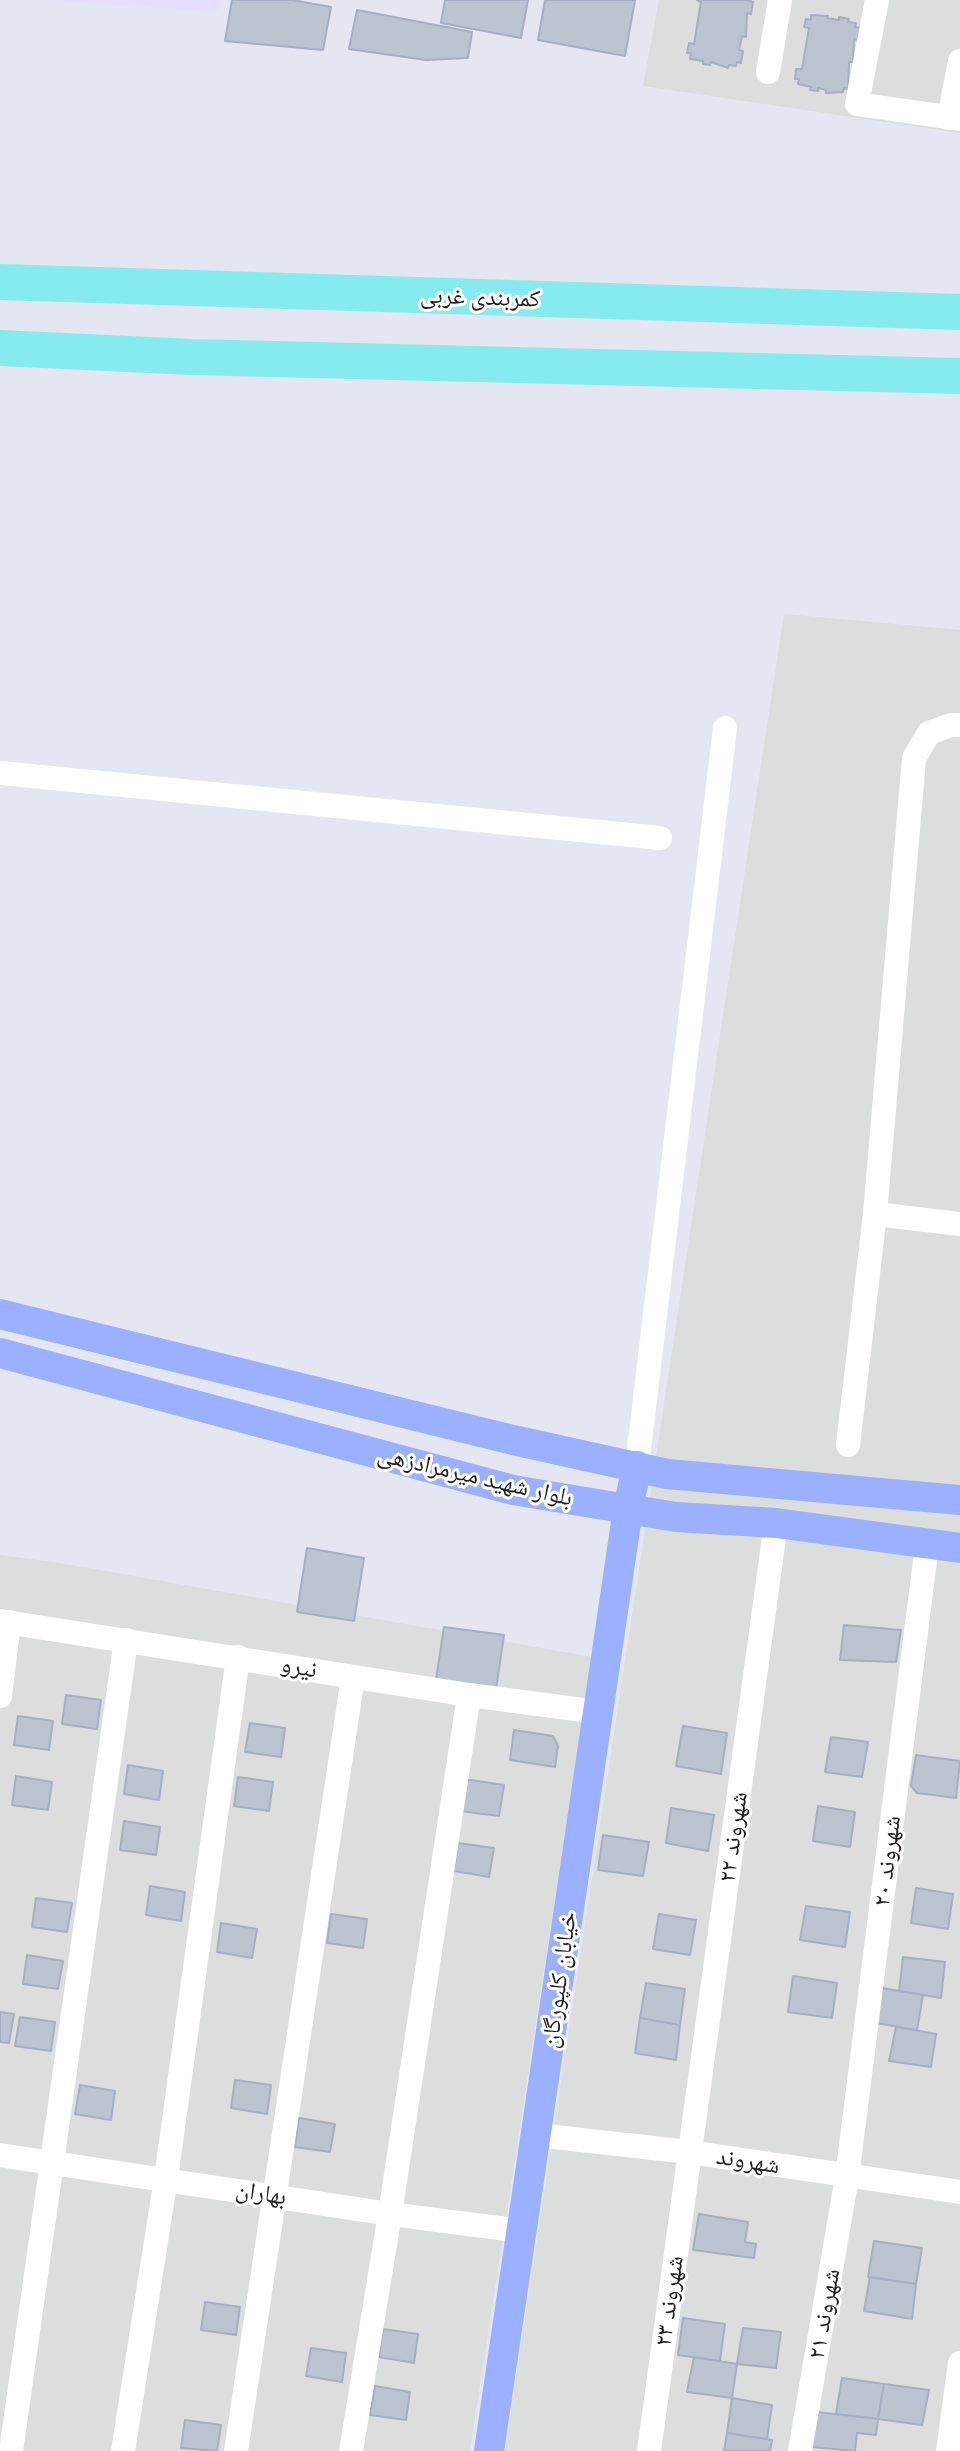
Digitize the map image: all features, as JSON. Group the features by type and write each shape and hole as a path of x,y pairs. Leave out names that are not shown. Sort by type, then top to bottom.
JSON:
{"highway":[{"name":"کمربندی غربی","path":"0,282 960,312"},
{"path":"0,348 192,357 960,376"}],"main road":[{"name":"بلوار شهید میرمرادزهی","path":"0,1314 513,1440 667,1474 960,1500"},
{"name":"بلوار شهید میرمرادزهی","path":"0,1353 513,1490 676,1517 776,1523 960,1548"},
{"name":"خیابان کلپورگان","path":"489,2451 628,1509 637,1466"}],"street":[{"path":"768,72 780,0"},
{"path":"877,0 857,104 954,118 960,61"},
{"path":"848,1445 875,1214 914,758 929,733 960,725"},
{"path":"637,1466 725,728"},
{"path":"0,773 660,838"},
{"path":"875,1214 960,1224"},
{"name":"شهروند ۲۲","path":"689,2152 776,1523"},
{"name":"شهروند ۲۰","path":"847,2177 927,1545"},
{"path":"0,1696 5,1622"},
{"name":"نیرو","path":"5,1622 469,1695 598,1712"},
{"path":"11,2451 126,1640"},
{"path":"123,2451 166,2178 238,1657"},
{"path":"236,2451 353,1677"},
{"path":"351,2451 469,1695"},
{"name":"شهروند","path":"536,2135 689,2152 960,2192"},
{"name":"شهروند ۲۳","path":"649,2451 689,2152"},
{"name":"بهاران","path":"0,2155 522,2231"},
{"name":"شهروند ۲۱","path":"800,2451 847,2177"},
{"path":"948,2451 960,2363"}],"shaded area":[{"path":"51,0 220,0 218,12"},
{"path":"659,0 960,0 960,133 643,86"},
{"path":"784,614 960,630 960,2451 505,2451"},
{"path":"0,1555 592,1657 470,2451 0,2451"}],"building":[{"path":"232,0 292,0 331,7 323,50 225,41"},
{"path":"445,0 528,0 521,38 441,23"},
{"path":"545,0 635,0 625,56 538,40"},
{"path":"697,0 753,2 751,14 747,13 746,37 742,36 739,50 743,51 741,63 729,65 728,68 690,59 691,53 687,53 689,43 694,44 701,2"},
{"path":"357,10 472,32 468,58 426,60 349,49"},
{"path":"811,15 849,19 848,22 856,23 855,27 860,28 858,40 854,39 853,62 849,62 848,89 844,88 843,92 826,93 826,90 818,88 818,91 810,90 811,87 798,84 799,79 795,79 796,69 802,69 809,28 804,27 806,19 811,20"},
{"path":"307,1548 364,1558 354,1621 297,1612"},
{"path":"844,1625 901,1630 896,1662 840,1660"},
{"path":"444,1627 504,1635 496,1689 436,1680"},
{"path":"66,1695 101,1700 97,1729 62,1724"},
{"path":"18,1716 53,1721 49,1750 14,1745"},
{"path":"250,1723 285,1728 281,1757 245,1752"},
{"path":"683,1726 727,1733 721,1774 676,1766"},
{"path":"514,1730 553,1736 558,1746 555,1767 510,1760"},
{"path":"831,1737 868,1742 862,1777 825,1772"},
{"path":"916,1755 960,1761 956,1798 917,1793 911,1786"},
{"path":"128,1765 163,1771 159,1800 124,1794"},
{"path":"16,1776 52,1782 48,1810 12,1805"},
{"path":"238,1777 273,1782 269,1811 234,1806"},
{"path":"464,1779 504,1785 499,1816 460,1811"},
{"path":"818,1806 855,1812 850,1847 813,1841"},
{"path":"671,1808 714,1815 708,1851 666,1843"},
{"path":"124,1821 160,1827 156,1855 120,1850"},
{"path":"603,1835 649,1842 643,1876 598,1870"},
{"path":"458,1843 494,1848 489,1877 454,1871"},
{"path":"150,1886 185,1892 181,1921 146,1915"},
{"path":"916,1888 953,1894 948,1929 911,1923"},
{"path":"36,1898 72,1903 67,1932 32,1927"},
{"path":"806,1906 850,1912 845,1947 800,1940"},
{"path":"331,1914 367,1919 363,1948 327,1943"},
{"path":"659,1914 696,1920 690,1955 653,1949"},
{"path":"221,1923 257,1929 252,1958 217,1952"},
{"path":"27,1955 63,1961 58,1989 23,1984"},
{"path":"903,1957 945,1962 941,1998 899,1991"},
{"path":"793,1976 837,1983 832,2018 788,2012"},
{"path":"646,1983 685,1989 680,2025 640,2018"},
{"path":"882,1988 923,1995 917,2030 876,2023"},
{"path":"0,2012 14,2014 9,2043 0,2042"},
{"path":"20,2017 55,2022 51,2051 15,2046"},
{"path":"640,2018 680,2025 676,2060 635,2053"},
{"path":"896,2027 936,2034 931,2067 889,2061"},
{"path":"235,2080 271,2085 267,2114 231,2108"},
{"path":"80,2085 115,2091 111,2120 75,2114"},
{"path":"299,2118 335,2124 330,2152 295,2147"},
{"path":"699,2214 748,2222 745,2242 756,2244 754,2258 693,2250"},
{"path":"874,2241 922,2248 916,2284 868,2277"},
{"path":"870,2277 916,2284 912,2319 864,2311"},
{"path":"205,2302 240,2307 236,2335 201,2330"},
{"path":"683,2318 725,2324 720,2361 678,2355"},
{"path":"743,2328 781,2332 776,2368 737,2364"},
{"path":"383,2329 418,2334 414,2363 379,2357"},
{"path":"311,2348 346,2353 342,2382 306,2376"},
{"path":"694,2357 737,2364 732,2398 687,2392"},
{"path":"842,2378 884,2384 878,2419 836,2414"},
{"path":"884,2384 929,2390 922,2425 878,2419"},
{"path":"375,2386 410,2392 406,2420 370,2415"},
{"path":"732,2398 772,2405 767,2439 727,2433"},
{"path":"818,2412 878,2419 876,2435 857,2433 855,2451 812,2447"},
{"path":"185,2420 221,2425 217,2451 181,2448"},
{"path":"727,2433 772,2440 770,2451 724,2451"}]}
